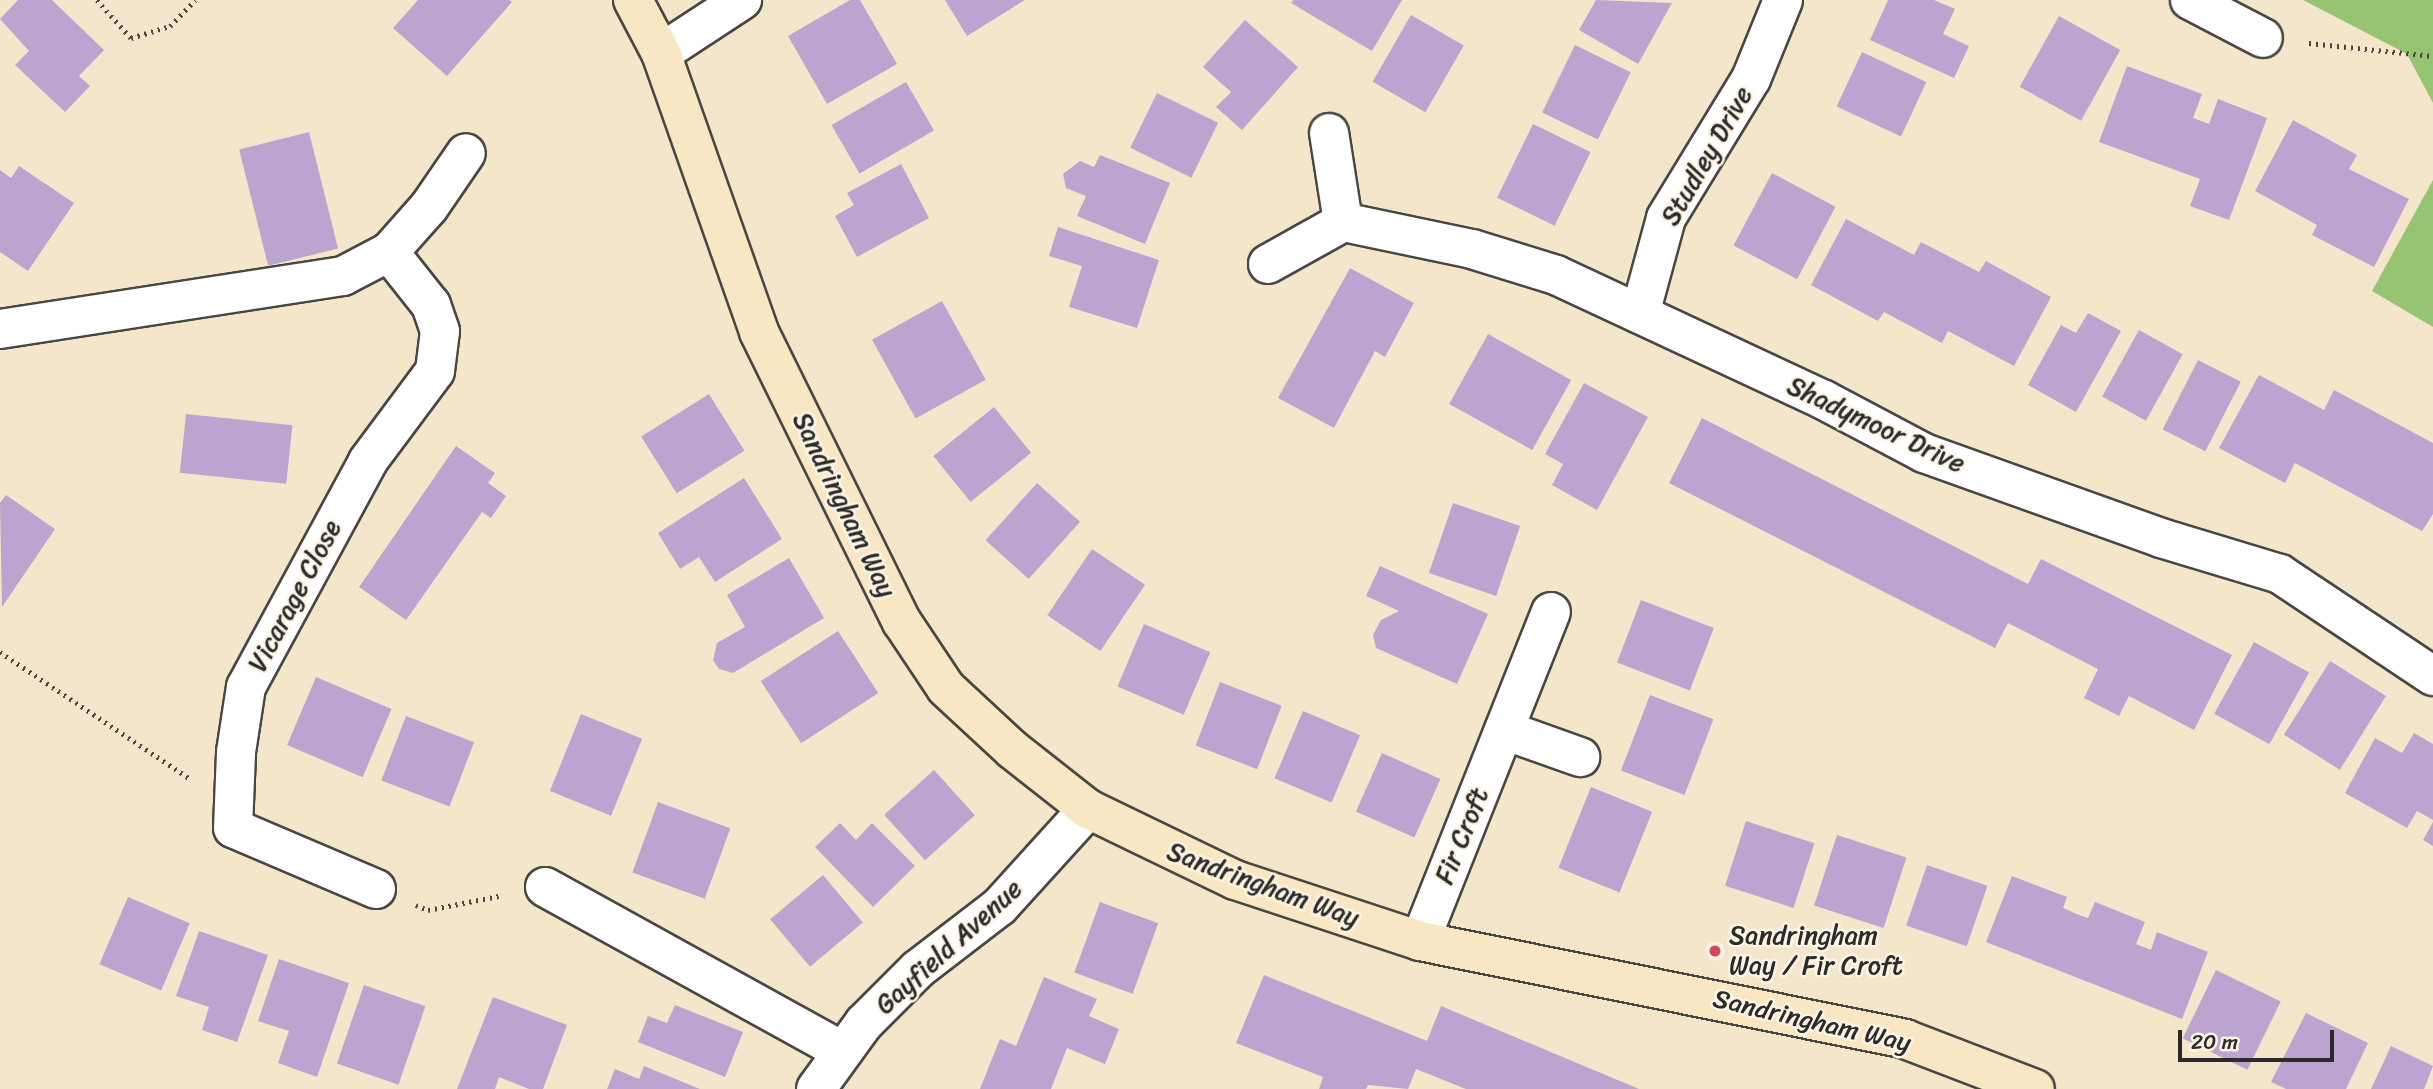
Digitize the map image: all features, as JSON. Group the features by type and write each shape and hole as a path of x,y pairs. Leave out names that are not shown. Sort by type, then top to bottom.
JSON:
{"street":[{"name":"Sandringham Way","path":"633,0 661,53 759,332 902,622 946,688 1013,750 1088,809 1235,880 1420,941 1905,1039 2035,1089"},
{"path":"661,53 742,0"},
{"name":"Studley Drive","path":"1640,314 1666,218 1751,79 1783,0"},
{"path":"2190,0 2263,38"},
{"path":"1268,264 1343,222 1329,133"},
{"path":"0,329 343,276 389,252 429,207 466,153"},
{"name":"Shadymoor Drive","path":"1343,222 1472,249 1556,275 1824,400 1924,453 2161,538 2280,574 2433,676"},
{"name":"Vicarage Close","path":"376,889 233,828 236,752 246,687 368,461 435,371 440,331 436,318 389,252"},
{"name":"Fir Croft","path":"1420,941 1551,612"},
{"path":"1504,730 1580,757"},
{"name":"Gayfield Avenue","path":"816,1089 841,1051 918,969 1000,906 1088,809"},
{"path":"545,887 841,1051"}],"path":[{"path":"97,0 131,38 170,26 195,0"},
{"path":"2263,38 2433,56"},
{"path":"0,652 234,807"},
{"path":"376,889 428,910 545,887"}],"green space":[{"path":"2303,0 2433,0 2433,103 2407,54"},
{"path":"2433,180 2433,327 2372,291"}],"building":[{"path":"18,0 52,0 104,50 79,76 90,86 65,112 15,65 29,51 0,19"},
{"path":"418,0 512,2 447,76 393,28"},
{"path":"850,0 860,0 897,64 827,104 788,36"},
{"path":"945,0 1025,0 967,36"},
{"path":"1293,0 1402,0 1372,51 1291,3"},
{"path":"1596,0 1672,3 1638,64 1579,30"},
{"path":"1888,0 1934,0 1955,9 1943,34 1969,46 1954,78 1870,40"},
{"path":"1411,15 1464,46 1425,112 1372,82"},
{"path":"2059,16 2120,50 2081,121 2020,87"},
{"path":"1245,20 1298,67 1242,130 1216,107 1231,92 1203,67"},
{"path":"1575,45 1631,72 1598,140 1542,112"},
{"path":"1862,52 1926,82 1901,136 1837,106"},
{"path":"2127,66 2202,94 2193,118 2209,124 2218,99 2267,118 2229,220 2190,206 2200,179 2099,142"},
{"path":"906,82 934,130 860,173 832,125"},
{"path":"1157,93 1218,123 1191,178 1130,148"},
{"path":"2293,120 2357,155 2349,169 2409,199 2374,267 2312,235 2317,225 2255,191"},
{"path":"1533,124 1591,152 1555,226 1497,198"},
{"path":"309,132 338,248 268,266 239,149"},
{"path":"1100,155 1170,183 1145,244 1077,216 1086,196 1066,188 1063,174 1080,161 1094,167"},
{"path":"901,164 929,218 857,257 835,216 854,205 847,193"},
{"path":"19,166 74,203 28,271 0,252 0,170 11,178"},
{"path":"1772,173 1836,207 1797,279 1734,245"},
{"path":"1846,219 1914,255 1921,242 1979,272 1986,261 2051,297 2014,366 1948,331 1942,343 1884,312 1878,321 1811,285"},
{"path":"1058,227 1159,260 1137,328 1069,307 1082,266 1049,256"},
{"path":"1350,268 1414,303 1385,357 1375,351 1334,428 1278,398"},
{"path":"942,301 986,380 916,419 872,340"},
{"path":"2088,313 2121,331 2076,412 2028,385 2061,325 2076,333"},
{"path":"2139,330 2183,354 2146,421 2102,396"},
{"path":"1488,334 1571,380 1532,450 1449,404"},
{"path":"2198,360 2241,382 2205,451 2163,429"},
{"path":"2259,375 2324,410 2334,390 2433,443 2433,514 2422,531 2295,463 2285,483 2219,448"},
{"path":"1584,383 1648,417 1597,510 1552,485 1563,464 1545,454"},
{"path":"709,394 745,451 677,493 641,436"},
{"path":"994,407 1031,453 971,502 933,456"},
{"path":"186,414 292,425 286,484 180,473"},
{"path":"1702,418 2028,584 2041,559 2232,655 2194,730 2129,696 2119,716 2084,698 2098,669 2008,623 1995,648 1669,483"},
{"path":"456,446 495,473 488,483 506,496 491,518 482,512 406,620 359,587"},
{"path":"744,478 782,539 715,582 699,557 680,569 658,533"},
{"path":"1037,483 1080,522 1029,579 985,540"},
{"path":"6,495 55,529 2,607 0,503"},
{"path":"1453,503 1520,526 1496,596 1429,573"},
{"path":"1092,549 1145,585 1100,651 1047,615"},
{"path":"789,558 824,618 733,673 719,669 713,660 717,643 745,627 727,595"},
{"path":"1380,566 1488,614 1457,684 1376,648 1373,635 1381,620 1399,611 1366,596"},
{"path":"1641,600 1714,628 1690,691 1617,663"},
{"path":"1144,624 1210,652 1184,715 1117,687"},
{"path":"838,631 878,693 801,743 761,681"},
{"path":"2254,642 2309,673 2269,744 2214,714"},
{"path":"2330,661 2386,696 2340,770 2284,735"},
{"path":"316,677 391,709 363,777 287,745"},
{"path":"1220,682 1282,706 1257,769 1196,745"},
{"path":"1650,695 1713,719 1684,795 1621,771"},
{"path":"1303,711 1360,735 1332,802 1274,778"},
{"path":"581,714 642,739 611,816 550,791"},
{"path":"406,716 474,742 449,807 381,780"},
{"path":"2414,733 2433,744 2433,820 2417,811 2407,828 2345,793 2375,738 2402,753"},
{"path":"1382,753 1440,779 1414,837 1356,811"},
{"path":"934,770 975,815 925,860 884,815"},
{"path":"1591,787 1652,812 1620,892 1558,868"},
{"path":"658,802 730,828 705,899 632,872"},
{"path":"1746,821 1814,843 1793,908 1725,886"},
{"path":"2433,822 2433,846 2423,840"},
{"path":"840,823 856,840 872,823 915,866 873,907 815,847"},
{"path":"1837,835 1906,858 1884,928 1814,905"},
{"path":"1927,865 1988,886 1967,946 1906,926"},
{"path":"823,875 863,922 810,967 770,919"},
{"path":"2012,876 2067,897 2063,908 2079,915 2088,918 2095,902 2145,922 2136,944 2151,950 2157,932 2208,952 2182,1019 1986,942"},
{"path":"128,897 190,923 161,990 99,964"},
{"path":"1100,902 1158,923 1133,994 1074,972"},
{"path":"199,931 268,955 237,1042 202,1030 209,1007 176,996"},
{"path":"279,959 349,983 317,1077 278,1063 289,1031 258,1021"},
{"path":"2216,970 2281,1002 2247,1070 2183,1038"},
{"path":"1264,975 1427,1041 1441,1006 1639,1089 1466,1089 1416,1069 1408,1089 1368,1085 1366,1089 1319,1089 1323,1077 1236,1043"},
{"path":"1044,977 1097,999 1089,1016 1119,1029 1105,1064 1067,1048 1051,1089 980,1089 1000,1039 1016,1046"},
{"path":"364,985 425,1006 398,1085 337,1063"},
{"path":"493,997 567,1025 543,1089 529,1089 499,1077 495,1089 457,1089"},
{"path":"675,1005 743,1032 725,1077 638,1042 648,1016 667,1023"},
{"path":"2306,1013 2368,1043 2346,1089 2286,1089 2271,1082"},
{"path":"2391,1046 2433,1066 2424,1089 2371,1089"},
{"path":"644,1066 700,1089 607,1089 615,1069 639,1079"}],"place":[{"name":"Sandringham Way / Fir Croft","path":"1715,951"}]}
